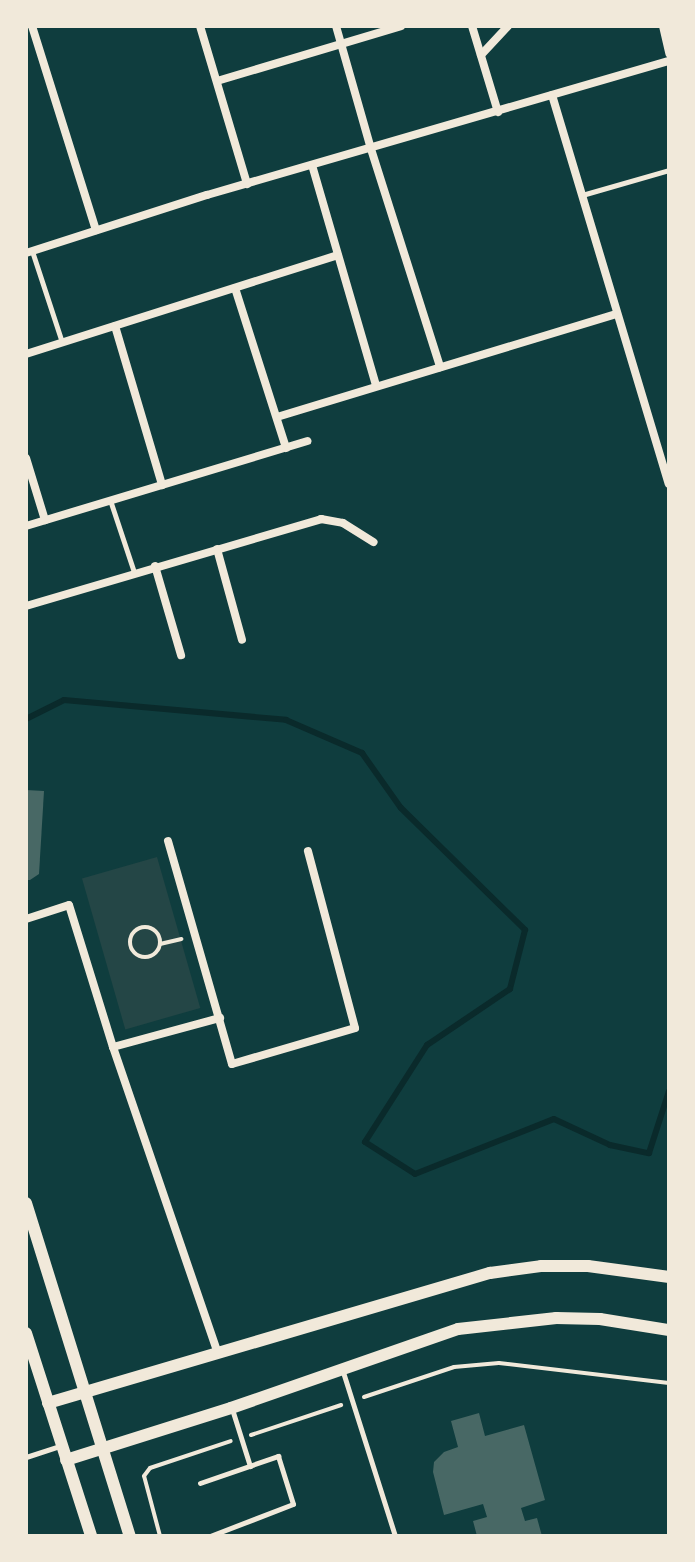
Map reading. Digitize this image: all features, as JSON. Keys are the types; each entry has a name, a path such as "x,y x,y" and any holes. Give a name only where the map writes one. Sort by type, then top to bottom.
{"street":[{"path":"32,26 96,230"},
{"path":"200,26 247,184"},
{"path":"336,26 371,149 440,367"},
{"path":"217,81 401,26"},
{"path":"472,26 498,112"},
{"path":"481,55 508,26"},
{"path":"663,26 669,53"},
{"path":"29,252 247,184 669,61"},
{"path":"552,95 669,484"},
{"path":"312,165 376,386"},
{"path":"26,354 338,255"},
{"path":"235,288 286,448"},
{"path":"277,417 617,314"},
{"path":"115,326 162,485"},
{"path":"26,526 111,503 307,441"},
{"path":"26,458 45,520"},
{"path":"26,606 321,519 343,523 374,542"},
{"path":"217,549 242,640"},
{"path":"155,566 181,655"},
{"path":"168,841 232,1064 355,1028 308,851"},
{"path":"26,919 69,905 113,1047 218,1354"},
{"path":"113,1047 220,1018"},
{"path":"26,1203 130,1536"},
{"path":"48,1403 490,1273 541,1266 588,1266 669,1277"},
{"path":"66,1460 231,1408 458,1329 556,1318 600,1319 669,1330"},
{"path":"26,1333 91,1536"}],"lane":[{"path":"582,195 669,170"},
{"path":"29,252 62,343"},
{"path":"111,503 134,572"},
{"path":"342,1367 395,1536"},
{"path":"231,1408 250,1466"},
{"path":"26,1457 62,1446"},
{"path":"200,1483 278,1456 293,1504 210,1536"}],"path":[{"path":"160,944 158,934 145,927 132,933 129,943 133,952 141,958 152,956 160,944 181,939"},
{"path":"160,1536 144,1476 150,1468 454,1367 499,1363 669,1383"}],"shaded area":[{"path":"157,857 200,1008 125,1029 82,878"}],"building":[{"path":"26,790 44,791 39,874 30,880 26,880"},
{"path":"479,1413 485,1436 524,1425 545,1500 521,1508 525,1521 537,1518 542,1536 477,1536 473,1521 487,1517 483,1504 444,1515 433,1472 434,1462 444,1452 458,1447 451,1421"}],"waterway":[{"path":"26,719 64,700 286,720 362,753 401,808 525,930 510,989 427,1045 365,1142 415,1174 554,1119 610,1145 649,1153 669,1091"}]}
